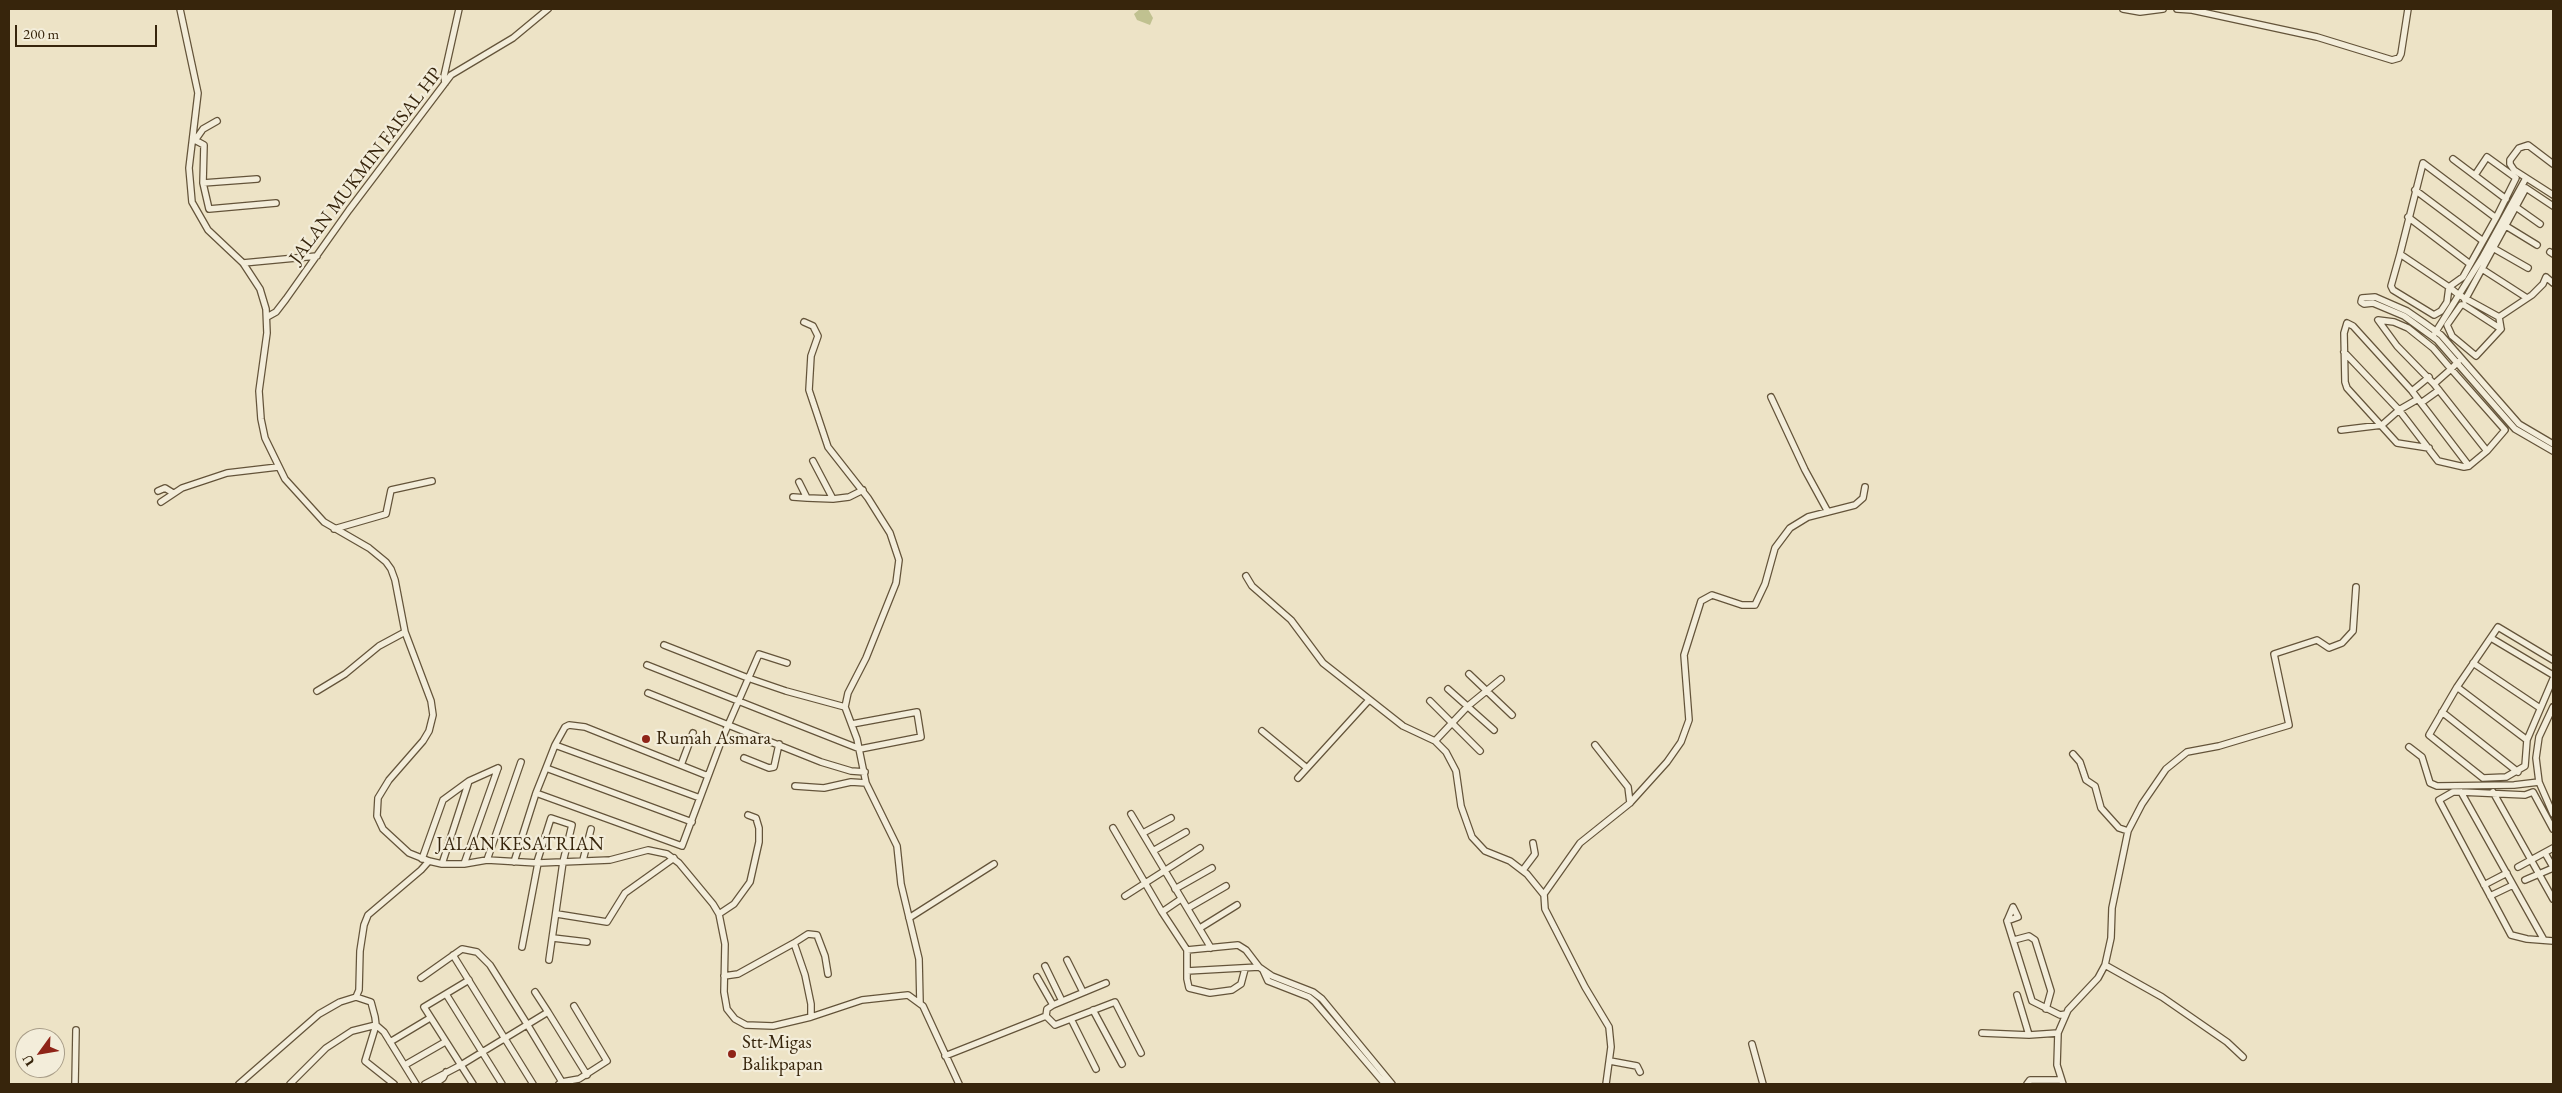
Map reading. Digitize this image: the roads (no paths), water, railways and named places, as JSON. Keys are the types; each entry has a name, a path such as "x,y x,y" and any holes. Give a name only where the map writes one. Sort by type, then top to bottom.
{"street":[{"name":"JALAN KESATRIAN","path":"180,9 198,93 195,139 189,168 192,202 208,230 243,263 260,289 267,317 260,391 260,408 265,438 278,467 297,493 324,522 369,548 386,562 395,580 405,632 431,701 432,722 423,741 401,764 382,791 376,810 379,823 388,836 409,852 422,859 442,864 464,864 487,860 563,862 616,859 648,850 674,858"},
{"path":"445,83 444,76 460,9"},
{"name":"JALAN MUKMIN FAISAL HP","path":"267,317 279,308 349,210 445,83 459,69 513,38 548,9"},
{"path":"2123,9 2140,12 2163,9"},
{"path":"2177,9 2192,10 2317,37 2392,60 2399,58 2401,54 2408,9"},
{"path":"217,121 203,129 195,139 204,145 204,183 209,209 276,203"},
{"path":"2553,164 2528,145 2523,145 2510,160 2510,164 2526,178 2553,195"},
{"path":"2475,175 2487,157 2516,178 2496,218 2463,277 2449,288 2447,302 2434,315 2393,290 2391,286 2423,163 2496,218"},
{"path":"2454,159 2506,199"},
{"path":"2434,334 2482,258 2526,178"},
{"path":"204,183 257,179"},
{"path":"2501,329 2476,356 2452,336 2447,324 2465,301 2526,188 2553,206"},
{"path":"2416,190 2483,241"},
{"path":"2516,207 2540,224"},
{"path":"2408,217 2470,264"},
{"path":"2506,226 2537,245"},
{"path":"2493,248 2528,268"},
{"path":"2400,254 2459,294 2465,301 2501,329"},
{"path":"243,263 317,256"},
{"path":"2482,269 2527,298"},
{"path":"2499,317 2527,298 2543,284 2546,277 2553,283"},
{"path":"2553,444 2519,424 2462,359 2434,334 2407,311 2375,297 2361,299 2364,304 2373,303 2404,316 2434,334 2457,364 2515,429 2553,451"},
{"path":"2465,301 2499,317"},
{"path":"2499,317 2501,329"},
{"path":"2344,352 2398,410 2442,463 2464,467 2469,466 2487,451 2505,430 2433,348 2408,328 2394,322 2378,320 2396,346 2429,377 2487,451"},
{"path":"804,322 814,326 818,336 811,356 810,390 824,439 832,454 863,490 890,533 899,566 887,604 866,658 848,693 845,706 860,749 866,783 895,840 901,884 919,959 920,1003 959,1084"},
{"path":"2429,448 2397,443 2353,394 2345,382 2344,325 2350,323 2412,391 2469,466"},
{"path":"2434,384 2462,359"},
{"path":"2412,391 2429,377"},
{"path":"2341,430 2382,425 2398,410 2420,401 2439,390"},
{"path":"1771,397 1828,512"},
{"path":"814,461 833,500"},
{"path":"161,502 182,488 232,472 278,467"},
{"path":"334,529 386,514 391,490 432,481"},
{"path":"799,482 808,498"},
{"path":"1606,1084 1612,1041 1609,1027 1549,917 1543,902 1544,895 1580,843 1630,803 1667,762 1686,732 1689,710 1685,687 1684,655 1700,601 1712,596 1742,605 1755,605 1765,584 1780,540 1797,521 1848,508 1861,502 1865,487"},
{"path":"158,491 165,488 173,493"},
{"path":"793,498 833,500 849,497 863,490"},
{"path":"1246,576 1252,586 1290,620 1323,663 1403,726 1435,741 1453,761 1461,806 1472,837 1485,851 1510,861 1523,870 1534,880 1544,895"},
{"path":"2027,1084 2030,1080 2062,1082 2056,1056 2058,1033 2066,1014 2098,978 2105,965 2111,938 2112,908 2128,831 2156,784 2166,769 2187,752 2219,746 2289,725 2274,654 2317,640 2330,648 2342,643 2353,631 2356,587"},
{"path":"2490,638 2553,677 2527,740 2524,766 2518,772 2506,777 2483,778 2429,734 2442,712 2457,687 2490,638 2498,627 2553,660"},
{"path":"317,691 355,666 379,646 405,632"},
{"path":"664,645 748,678 845,706"},
{"path":"536,793 682,846 728,724 759,654 788,664"},
{"path":"2473,663 2540,708"},
{"path":"647,665 860,749 921,737 917,712 852,724"},
{"path":"1468,674 1484,691 1512,715"},
{"path":"1435,741 1468,706 1501,678"},
{"path":"2457,687 2527,740"},
{"path":"1448,689 1494,730"},
{"path":"648,693 836,767 865,772"},
{"path":"1298,778 1369,700"},
{"path":"1430,701 1480,751"},
{"path":"2553,707 2539,737 2536,758 2539,782 2553,814"},
{"path":"2442,712 2518,772"},
{"path":"514,862 546,768 563,730 569,725 708,776"},
{"path":"1262,731 1307,768"},
{"path":"681,765 693,733"},
{"path":"744,758 769,768 774,767 779,744"},
{"path":"556,745 700,798"},
{"path":"1595,746 1628,787 1630,803"},
{"path":"2409,748 2422,757 2430,783 2438,786 2514,785 2539,782"},
{"path":"2073,754 2080,762 2086,780 2095,786 2101,808 2119,828 2128,831"},
{"path":"487,860 521,762"},
{"path":"422,859 443,800 468,781 498,768 464,864"},
{"path":"546,768 692,822"},
{"path":"442,864 468,781"},
{"path":"795,786 817,789 851,782 866,783"},
{"path":"2553,829 2533,792 2525,795 2493,792 2453,792 2439,800 2511,935 2527,940 2553,940"},
{"path":"2461,792 2544,940"},
{"path":"2493,792 2553,899"},
{"path":"1132,814 1211,948"},
{"path":"719,914 734,904 750,882 759,842 760,828 756,818 748,815"},
{"path":"522,947 538,862 552,818 572,825 563,862 557,914 548,960"},
{"path":"1143,833 1172,818"},
{"path":"1114,828 1162,912 1187,950 1189,988 1210,993 1237,987 1243,981 1245,969"},
{"path":"583,860 591,829"},
{"path":"1153,851 1186,832"},
{"path":"1523,870 1535,854 1533,843"},
{"path":"1125,896 1200,848"},
{"path":"2518,867 2553,848"},
{"path":"2525,880 2553,868 2552,860 2545,853"},
{"path":"557,914 607,922 625,893 674,858 713,904 719,914 725,944 724,992 728,1009 741,1024 766,1027 811,1017 850,1003 881,996 903,994 912,997 920,1003"},
{"path":"239,1084 319,1014 340,1002 356,996 359,990 361,942 368,915 429,861"},
{"path":"910,918 994,864"},
{"path":"1175,889 1212,868"},
{"path":"2484,885 2506,873"},
{"path":"2490,896 2513,885"},
{"path":"1188,908 1226,886"},
{"path":"1162,912 1182,899"},
{"path":"1200,928 1237,905"},
{"path":"2007,921 2032,1001 2060,1015 2066,1014"},
{"path":"724,976 738,974 808,934 816,935 825,956 828,974"},
{"path":"2014,940 2029,936 2035,940 2051,991 2046,1009"},
{"path":"553,938 587,942"},
{"path":"794,943 812,1004 811,1017"},
{"path":"1187,950 1238,945 1246,950 1261,968 1268,981 1309,997 1315,1002 1385,1084"},
{"path":"421,978 462,949 477,952 490,965 561,1083 576,1081 604,1065 607,1060 574,1006"},
{"path":"453,955 533,1084"},
{"path":"1067,960 1084,992"},
{"path":"2105,965 2162,997 2227,1042 2244,1057"},
{"path":"1045,966 1062,1001"},
{"path":"1187,971 1261,968 1319,997 1392,1084"},
{"path":"1037,977 1053,1005"},
{"path":"468,980 424,1007 473,1084"},
{"path":"1046,1016 1047,1009 1053,1005 1106,983"},
{"path":"535,992 587,1075"},
{"path":"446,994 502,1084"},
{"path":"2017,995 2029,1035"},
{"path":"356,996 373,1005 376,1025 365,1061 394,1084"},
{"path":"1046,1016 1055,1025 1115,1002 1141,1054"},
{"path":"1093,1010 1122,1064"},
{"path":"424,1084 461,1065 548,1012"},
{"path":"945,1056 1046,1016"},
{"path":"390,1042 430,1018"},
{"path":"1071,1019 1096,1069"},
{"path":"376,1025 384,1032 416,1084"},
{"path":"290,1084 326,1048 352,1032 376,1025"},
{"path":"75,1084 76,1030"},
{"path":"1982,1033 2029,1035 2058,1033"},
{"path":"405,1065 445,1042"},
{"path":"1752,1044 1763,1084"},
{"path":"1610,1061 1637,1066 1640,1072"},
{"path":"435,1084 443,1078 446,1072"}],"place":[{"name":"Rumah Asmara","path":"646,739"},
{"name":"Stt-Migas Balikpapan","path":"732,1054"}]}
